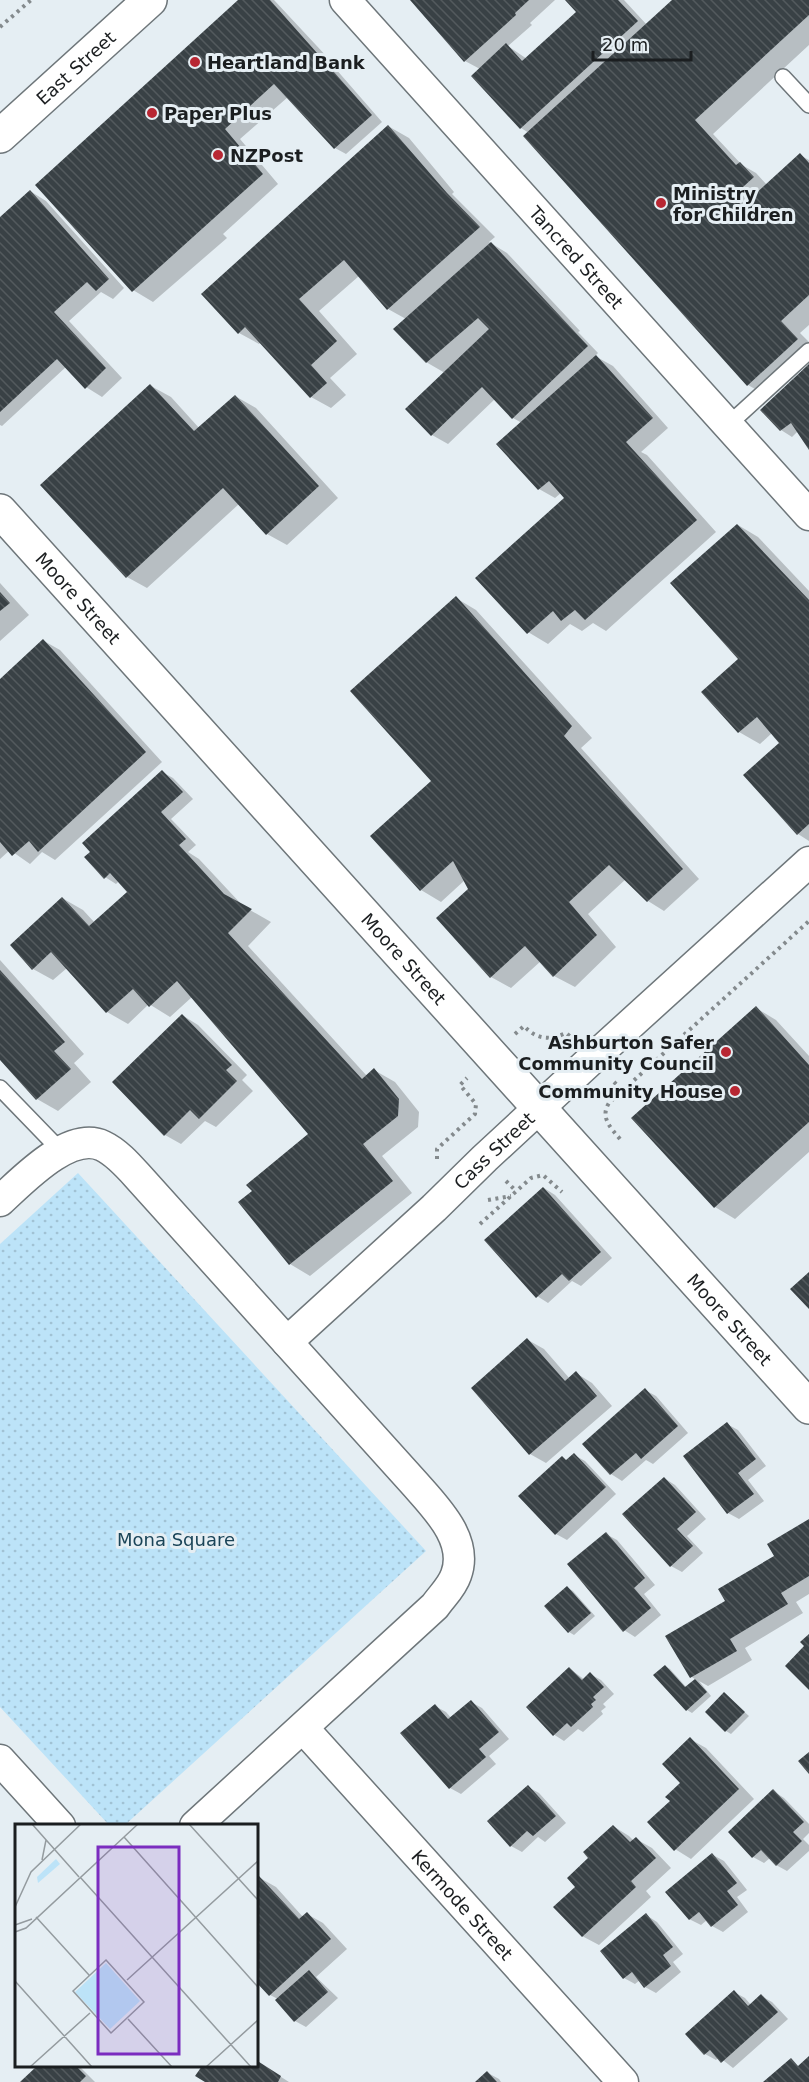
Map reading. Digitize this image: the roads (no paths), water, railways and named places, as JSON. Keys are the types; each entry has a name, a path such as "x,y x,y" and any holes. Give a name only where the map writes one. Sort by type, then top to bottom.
{"street":[{"name":"East Street","path":"0,136 150,0"},
{"name":"Tancred Street","path":"345,0 809,515"},
{"name":"Moore Street","path":"0,511 809,1407"},
{"name":"Cass Street","path":"287,1342 809,862"},
{"path":"0,1201 61,1151 83,1143 93,1143 112,1152 142,1181 429,1501 451,1529 458,1545 459,1561 456,1574 451,1586 435,1606 197,1824"},
{"name":"Kermode Street","path":"303,1728 623,2082"},
{"path":"0,1760 58,1824"}],"lane":[{"path":"783,77 809,105"},
{"path":"728,425 809,351"},
{"path":"0,1088 61,1151"}],"place":[{"name":"Heartland Bank","path":"195,62"},
{"name":"Paper Plus","path":"152,113"},
{"name":"NZPost","path":"218,155"},
{"name":"Ministry for Children","path":"661,203"},
{"name":"Ashburton Safer Community Council","path":"726,1052"},
{"name":"Community House","path":"735,1091"}],"park label":[{"name":"Mona Square","path":"176,1539"}]}
